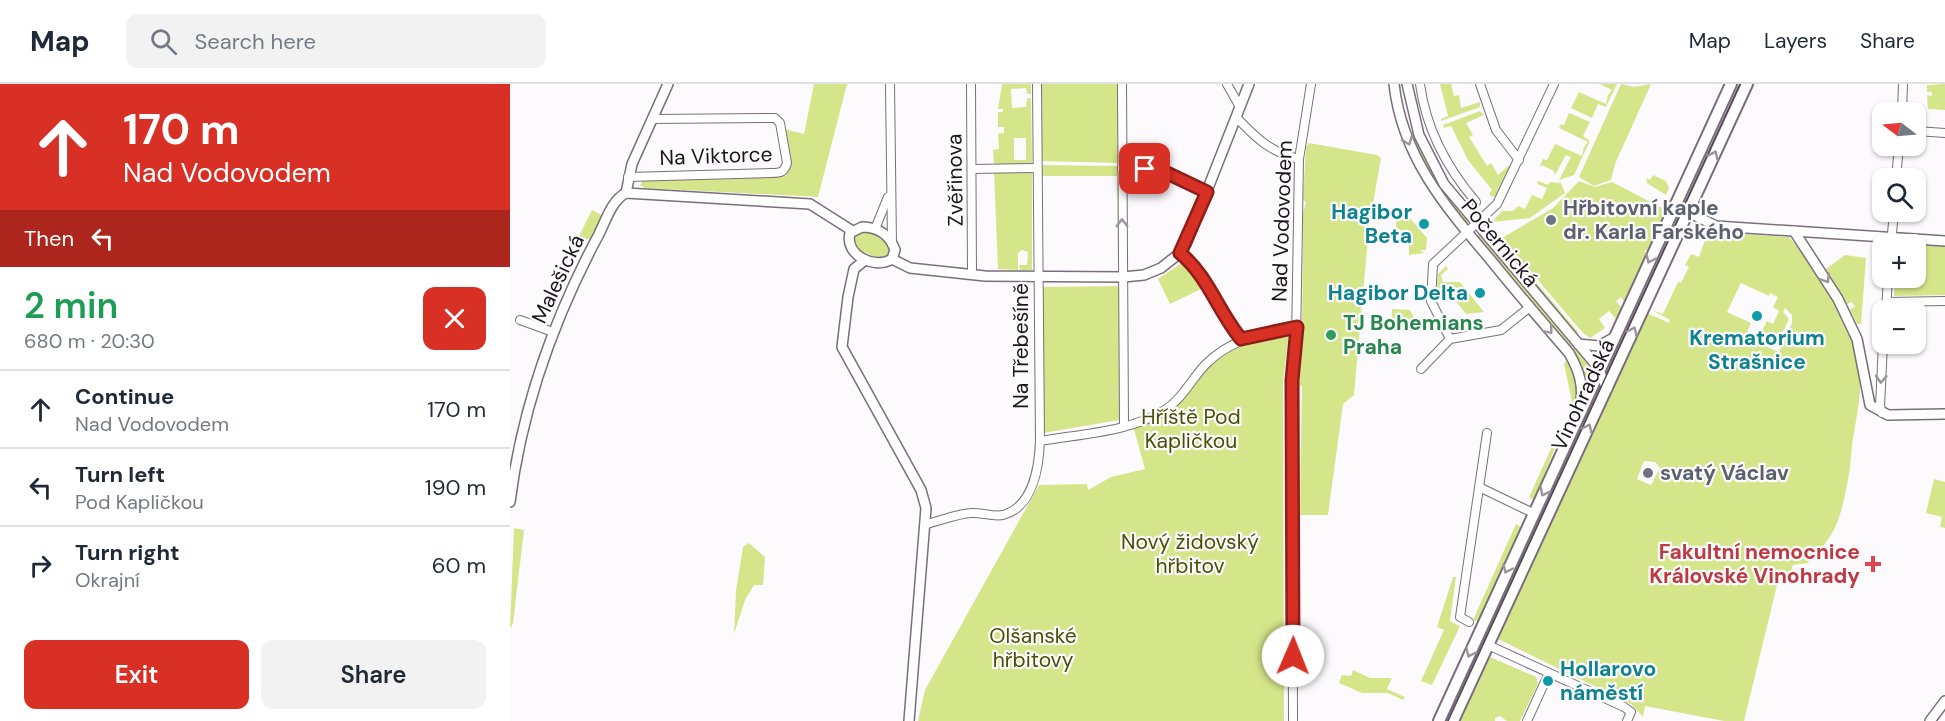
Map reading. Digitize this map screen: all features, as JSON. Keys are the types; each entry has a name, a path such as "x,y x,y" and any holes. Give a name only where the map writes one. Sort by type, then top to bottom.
{"main road":[{"name":"Vinohradská","path":"1439,721 1731,84"},
{"name":"Vinohradská","path":"1453,721 1747,84"}],"street":[{"path":"668,84 628,177 626,193 810,204 851,230"},
{"path":"852,250 865,260 882,263 892,259 895,253 892,243 890,193 890,84"},
{"name":"Zvěřinova","path":"971,84 972,275"},
{"name":"Na Třebešíně","path":"926,524 971,513 1003,515 1017,508 1029,492 1037,473 1040,441 1036,84"},
{"path":"1122,84 1125,425"},
{"path":"1227,84 1240,106"},
{"path":"892,259 904,267 972,275 1038,278 1123,277 1153,272 1180,253 1207,192 1249,84"},
{"name":"Nad Vodovodem","path":"1293,721 1292,380 1297,327 1299,159 1311,84"},
{"name":"Počernická","path":"1394,84 1402,126 1414,157 1433,189 1577,366 1582,394 1578,420"},
{"name":"Počernická","path":"1407,84 1414,121 1429,158 1444,184 1600,371 1607,389"},
{"path":"1420,84 1427,115 1441,151 1476,202"},
{"path":"1480,84 1496,130 1519,160"},
{"path":"1450,339 1431,301 1433,264 1497,204 1554,84"},
{"path":"1902,102 1903,84"},
{"path":"1236,117 1264,146 1278,154 1299,159"},
{"name":"Na Viktorce","path":"628,177 781,173 787,163 780,123 775,118 652,119"},
{"path":"1926,132 1945,133"},
{"path":"972,169 1036,168"},
{"path":"1122,168 1167,173 1207,192"},
{"name":"Malešická","path":"510,502 519,443 553,332 580,270 616,201 626,193"},
{"path":"875,229 890,193"},
{"path":"1674,205 1716,226 1872,239"},
{"path":"851,230 860,227 875,229 892,243"},
{"path":"851,230 848,239 852,250 842,341 843,350 921,490 926,508 909,721"},
{"path":"1794,231 1849,321 1864,366 1868,401 1883,414 1945,414"},
{"path":"1926,241 1945,241"},
{"path":"1180,253 1193,263 1208,284 1227,321 1241,339"},
{"path":"848,297 854,269 865,260"},
{"path":"1926,303 1945,301"},
{"path":"1421,369 1450,339 1501,330 1530,307"},
{"path":"520,320 553,332"},
{"path":"1040,441 1125,425 1167,408 1204,366 1241,339 1297,327"},
{"path":"1578,344 1599,346 1617,335"},
{"path":"1883,354 1880,406 1883,414"},
{"path":"1469,622 1460,617 1487,433"},
{"path":"1479,487 1533,513"},
{"path":"1488,645 1631,712 1627,721"},
{"path":"1527,721 1549,673"},
{"path":"1930,721 1945,701"}],"green space":[{"path":"814,84 847,84 818,197 645,188 640,185 643,181 784,176 789,168 785,129 804,134"},
{"path":"1002,84 1031,84 1031,94 1027,94 1026,88 1011,89 1012,108 1026,107 1027,98 1031,98 1032,165 994,165 993,150 999,149 998,134 1004,133 1004,127 998,127 998,112 1003,112 1003,109 998,109","holes":["1014,138 1026,138 1026,160 1014,160"]},
{"path":"1041,84 1118,84 1118,163 1041,161"},
{"path":"1440,84 1451,84 1454,96 1459,95 1461,108 1480,102 1480,107 1441,121 1448,116"},
{"path":"1600,84 1617,84 1606,107 1598,104 1592,118 1571,108 1579,92 1606,104 1612,90"},
{"path":"1621,84 1634,87 1651,84 1615,164 1611,180 1594,186 1579,177"},
{"path":"1945,84 1945,110 1928,109 1927,95 1932,96 1932,92 1927,92 1927,85"},
{"path":"1480,111 1484,115 1466,123 1473,135 1469,137 1487,166 1491,163 1498,175 1512,163 1498,193 1493,197 1489,194 1492,190 1468,160 1451,126 1444,128 1443,125"},
{"path":"1569,113 1590,122 1583,136 1590,141 1574,175 1559,180 1571,157 1566,155 1555,175 1554,171 1542,165 1539,168 1543,159 1547,160 1555,144 1582,156 1588,142 1559,128 1561,124 1564,125"},
{"path":"1417,135 1469,220 1467,223 1444,202 1409,138"},
{"name":"TJ Bohemians Praha","path":"1309,143 1377,155 1381,158 1369,227 1354,395 1343,404 1328,515 1300,515 1302,387 1295,381 1299,348 1302,343 1303,212 1306,203 1303,199 1306,147"},
{"path":"1041,165 1118,166 1118,269 1117,176 1043,176"},
{"path":"994,172 1032,172 1032,270 1020,270 1019,265 1027,265 1028,252 1022,250 1018,253 1018,270 998,269"},
{"path":"1653,175 1666,181 1669,188 1666,195 1647,183 1646,178 1650,180"},
{"path":"1538,181 1548,185 1550,182 1561,183 1565,193 1530,218 1492,222 1502,211 1513,211 1518,206 1525,209 1532,195 1542,199 1547,188 1537,184"},
{"path":"1579,181 1595,187 1612,182 1664,209 1666,213 1649,249 1645,251 1646,255 1625,303 1621,297 1616,301 1622,308 1616,319 1609,311 1599,319 1605,328 1590,338 1583,333 1502,238 1553,208"},
{"path":"592,210 603,216 593,237 583,241 577,240"},
{"path":"1396,210 1403,210 1427,238 1426,250 1420,250 1424,253 1409,255 1409,238 1399,229 1396,230"},
{"path":"860,231 881,237 887,244 889,254 878,258 861,251 853,242 854,234"},
{"path":"1708,232 1789,237 1825,283 1845,318 1857,355 1860,374 1860,395 1849,474 1839,519 1829,539 1808,563 1793,565 1790,574 1780,573 1744,721 1724,721 1645,706 1643,717 1631,704 1498,639 1649,311 1649,314 1669,323 1670,320 1652,310 1663,314 1678,282 1681,283 1689,267 1685,265 1691,254 1699,257","holes":["1741,283 1769,296 1770,293 1778,297 1773,307 1779,311 1773,324 1767,321 1762,331 1779,340 1789,319 1783,312 1785,308 1792,315 1792,323 1779,352 1745,337 1751,323 1727,312","1644,461 1655,462 1660,468 1651,485 1637,479"]},
{"path":"1479,234 1574,342 1569,350 1476,237"},
{"path":"1926,245 1945,246 1945,295 1894,296 1894,288 1926,288"},
{"path":"1507,252 1512,254 1578,332 1577,336"},
{"path":"1845,255 1866,258 1861,324 1857,324 1850,309 1855,307 1852,302 1847,304 1826,269"},
{"path":"1183,262 1203,288 1170,304 1158,279"},
{"path":"1446,266 1448,269 1441,275 1443,282 1460,282 1484,312 1466,314 1454,299 1443,302 1437,288 1438,274"},
{"path":"1119,286 1119,420 1044,433 1042,287"},
{"path":"1392,309 1410,310 1419,327 1411,331 1391,331"},
{"path":"1289,333 1283,382 1284,721 918,721 925,690 1039,485 1087,484 1088,490 1111,477 1145,469 1133,426 1167,412 1208,365 1238,343"},
{"path":"1576,345 1596,369 1585,389 1571,353"},
{"path":"1567,359 1578,388 1574,411 1564,364"},
{"path":"1554,442 1557,443 1534,500 1529,497"},
{"path":"1934,479 1945,482 1945,528 1940,527 1942,517 1926,513"},
{"path":"1516,524 1521,527 1478,622 1473,620"},
{"path":"514,528 524,530 513,623 510,629"},
{"path":"749,543 765,557 763,585 754,585 745,600 734,634 736,591 743,547"},
{"path":"1453,577 1456,577 1450,621 1460,626 1432,685 1421,681 1444,630 1437,627"},
{"path":"1490,657 1536,677 1538,684 1520,721 1507,721 1500,716 1495,718 1495,721 1460,721"},
{"path":"1353,670 1370,678 1392,678 1387,689 1405,697 1403,700 1388,693 1362,693 1339,683 1342,675 1351,676"}],"tram line":[{"path":"1448,721 1740,84"}],"place":[{"name":"Hřbitovní kaple dr. Karla Farského","path":"1551,220"},
{"name":"Hagibor Beta","path":"1424,224"},
{"name":"Hagibor Delta","path":"1480,293"},
{"name":"Krematorium Strašnice","path":"1757,316"},
{"name":"TJ Bohemians Praha","path":"1331,335"},
{"name":"svatý Václav","path":"1648,473"},
{"name":"Fakultní nemocnice Královské Vinohrady","path":"1873,564"},
{"name":"Hollarovo náměstí","path":"1548,681"}],"route":[{"path":"1145,169 1167,173 1207,192 1191,233 1180,253 1193,263 1208,284 1227,321 1241,339 1297,327 1292,380 1293,656"}],"park label":[{"name":"Hříště Pod Kapličkou","path":"1191,429"},
{"name":"Nový židovský hřbitov","path":"1190,554"},
{"name":"Olšanské hřbitovy","path":"1033,648"}]}
